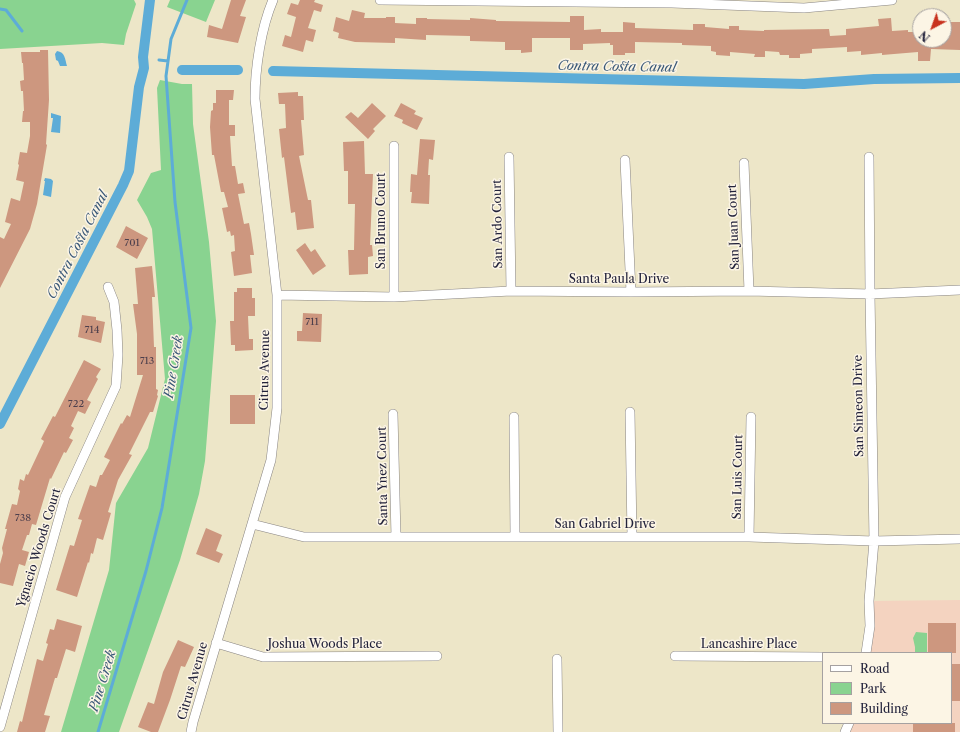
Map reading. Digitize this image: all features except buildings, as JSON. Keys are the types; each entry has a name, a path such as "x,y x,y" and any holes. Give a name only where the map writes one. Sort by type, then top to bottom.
{"street":[{"name":"Citrus Avenue","path":"191,732 271,460 276,416 277,295 255,99 255,81 259,54 263,32 272,0"},
{"path":"380,0 804,4 892,0"},
{"name":"San Bruno Court","path":"394,146 394,297"},
{"name":"San Ardo Court","path":"509,157 511,291"},
{"name":"San Simeon Drive","path":"866,652 870,626 869,601 874,541 869,158"},
{"path":"625,160 631,292"},
{"name":"San Juan Court","path":"744,163 748,291"},
{"name":"Ygnacio Woods Court","path":"0,727 65,497 116,386 118,355 117,330 114,302 108,287"},
{"name":"Santa Paula Drive","path":"277,295 394,297 511,291 748,291 870,294 960,290"},
{"path":"630,412 632,537"},
{"name":"Santa Ynez Court","path":"393,414 396,537"},
{"path":"514,417 515,537"},
{"name":"San Luis Court","path":"750,537 752,417"},
{"name":"San Gabriel Drive","path":"252,524 304,537 750,537 874,541 960,539"},
{"name":"Joshua Woods Place","path":"216,643 263,658 437,656"},
{"name":"Lancashire Place","path":"676,656 822,657"},
{"path":"557,659 558,732"}],"shaded area":[{"path":"960,600 960,732 845,732 849,724 952,724 952,652 866,652 869,601"}],"green space":[{"path":"0,0 134,0 136,4 124,45 102,43 0,49"},
{"path":"170,0 215,0 206,22 167,7"},
{"path":"160,80 182,84 192,84 193,124 209,242 216,321 205,461 199,494 180,560 119,732 61,732 109,570 116,503 148,448 165,379 152,229 137,200 151,173 161,170 157,88"},
{"path":"916,632 927,633 927,652 915,652 913,638"}],"water":[{"path":"57,51 63,54 67,66 60,66 56,60 55,54"},
{"path":"51,113 61,116 60,133 51,132 53,118 51,118"},
{"path":"45,178 53,181 51,197 43,195"}],"waterway":[{"name":"Contra Costa Canal","path":"0,424 129,171 139,87 144,68 143,57 150,0"},
{"name":"Pine Creek","path":"98,732 146,571 162,508 191,328 175,202 166,76 171,39 187,0"},
{"path":"0,9 6,10 22,31"},
{"path":"159,60 168,61"},
{"name":"Contra Costa Canal","path":"182,70 238,70"},
{"name":"Contra Costa Canal","path":"273,71 804,84 874,79 960,78"}]}
